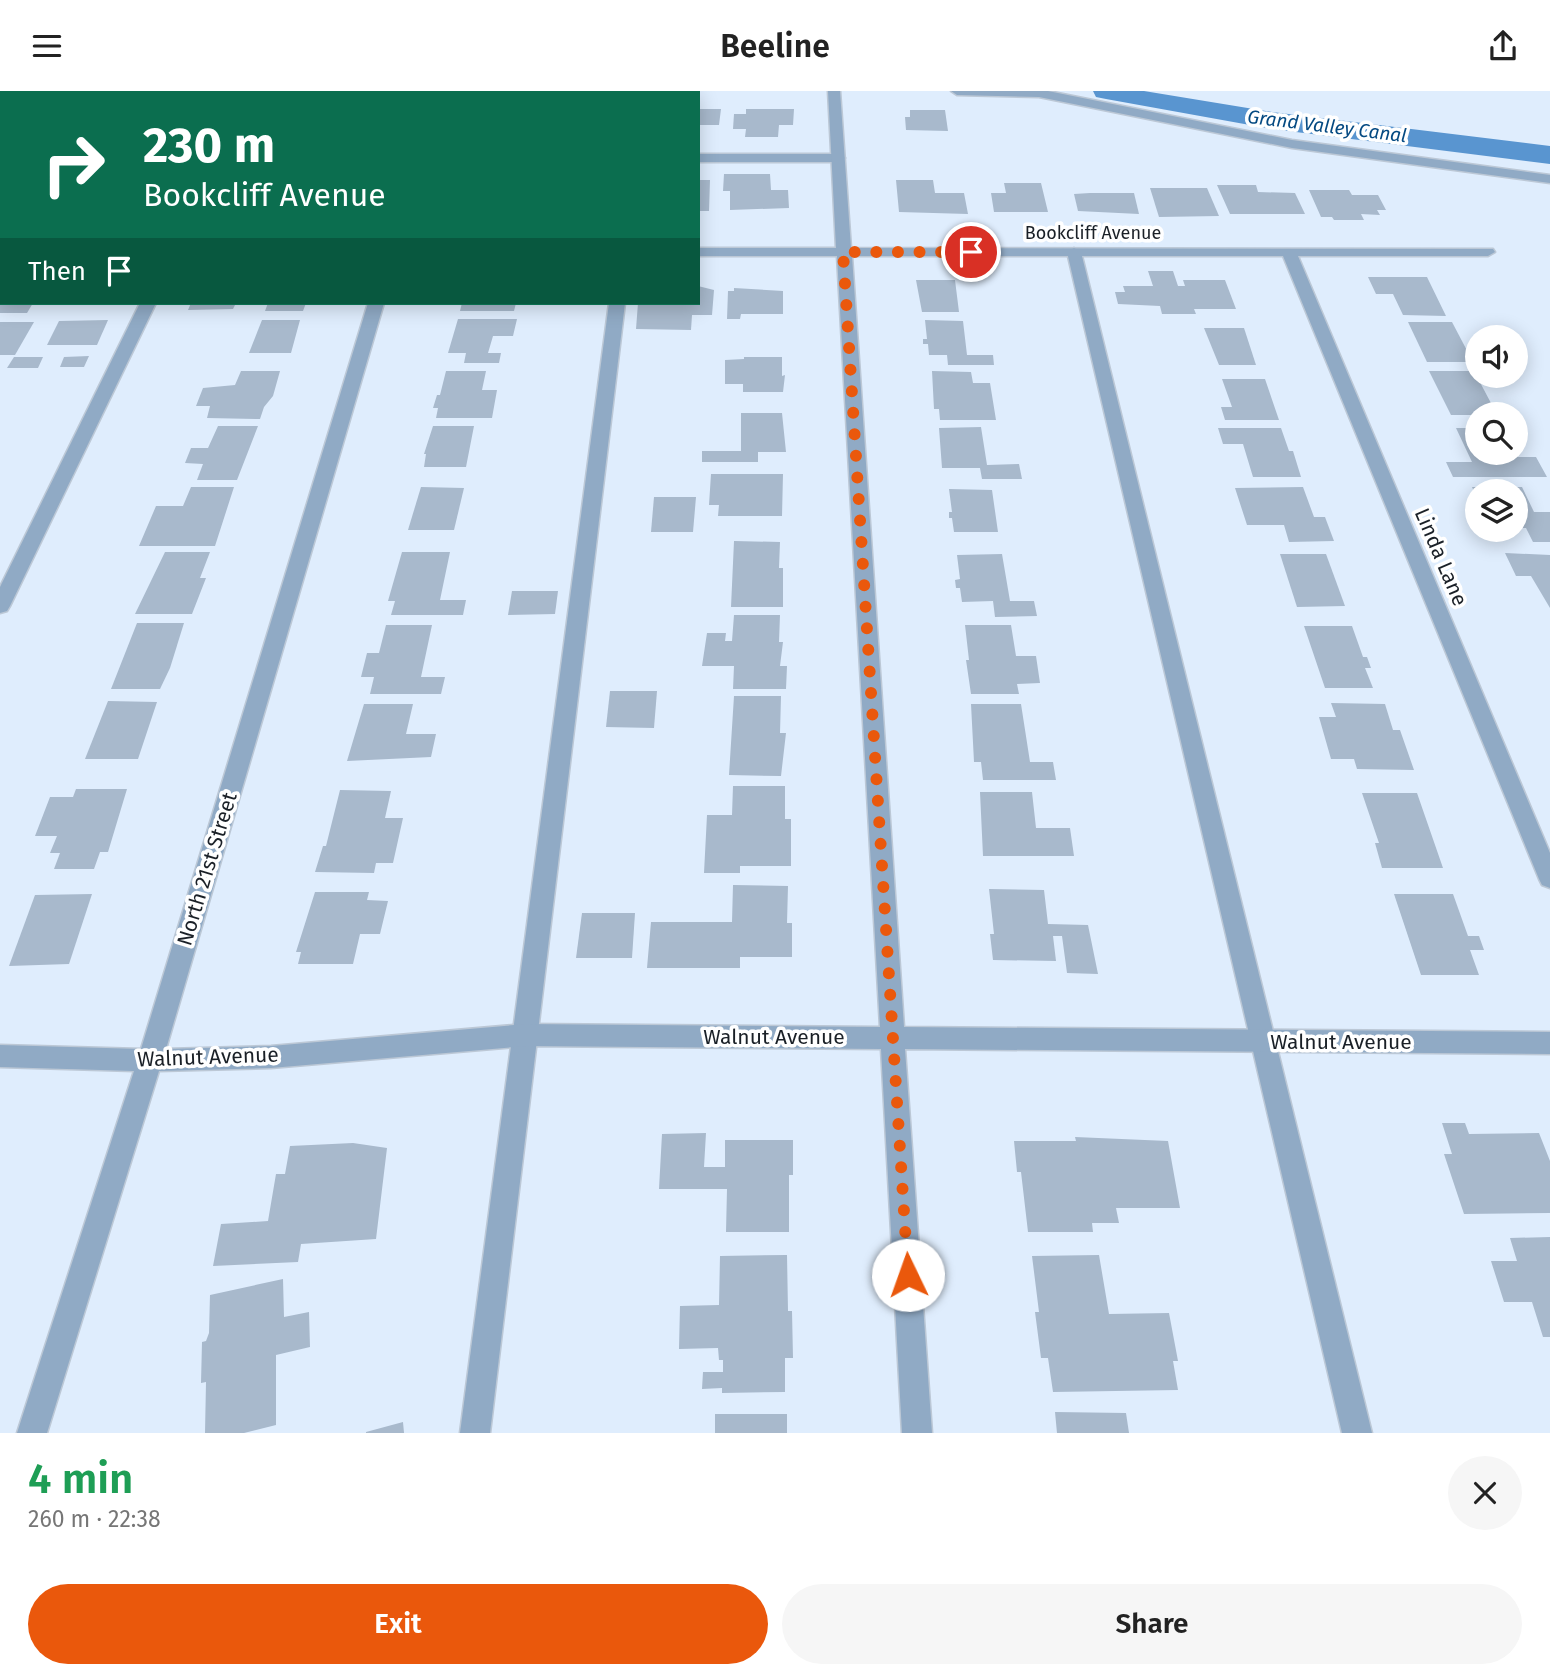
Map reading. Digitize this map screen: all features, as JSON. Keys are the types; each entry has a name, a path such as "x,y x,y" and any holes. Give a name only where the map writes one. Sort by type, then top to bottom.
{"street":[{"path":"834,91 895,1038 917,1433"},
{"path":"957,91 1034,92 1292,144 1550,179"},
{"path":"700,158 838,158"},
{"name":"Bookcliff Avenue","path":"700,252 1488,252"},
{"path":"1074,253 1357,1433"},
{"name":"Linda Lane","path":"1289,253 1550,879"},
{"path":"0,606 147,305"},
{"name":"North 21st Street","path":"32,1433 150,1060 375,305"},
{"path":"475,1433 617,305"},
{"name":"Walnut Avenue","path":"0,1056 236,1059 467,1037 526,1035 1550,1043"}],"building":[{"path":"700,109 721,109 719,125 700,125"},
{"path":"746,109 794,109 793,125 779,125 778,137 745,137 746,129 733,129 734,114 746,114"},
{"path":"910,110 945,110 948,131 906,130 905,117 910,117"},
{"path":"724,174 770,174 771,190 788,190 789,208 730,210 730,191 723,191"},
{"path":"700,180 710,180 709,211 700,211"},
{"path":"896,180 933,180 935,193 964,193 968,214 899,212"},
{"path":"1004,183 1041,183 1048,212 994,212 991,193 1006,193"},
{"path":"1217,185 1256,185 1258,192 1295,193 1305,214 1230,214"},
{"path":"1150,188 1207,188 1219,216 1159,217"},
{"path":"1309,190 1349,190 1352,195 1378,195 1386,210 1377,210 1380,215 1361,214 1364,220 1321,217"},
{"path":"1134,193 1139,214 1078,211 1074,194"},
{"path":"1148,271 1173,271 1178,286 1185,286 1183,280 1225,280 1236,309 1194,309 1196,314 1162,314 1160,306 1118,304 1115,292 1125,292 1123,286 1153,286"},
{"path":"1368,277 1427,277 1446,316 1403,315 1393,294 1376,294"},
{"path":"916,280 955,280 959,312 922,312"},
{"path":"700,286 714,290 712,315 692,315 691,330 636,329 638,305 700,305"},
{"path":"734,288 783,291 783,314 741,314 740,319 727,319 728,291 734,291"},
{"path":"0,305 32,305 27,313 0,313"},
{"path":"190,305 235,305 233,309 188,310"},
{"path":"267,305 305,305 303,311 265,311"},
{"path":"462,305 516,305 514,311 460,311"},
{"path":"458,319 517,319 513,336 493,336 488,353 501,353 499,363 464,363 466,353 448,353"},
{"path":"108,320 97,345 47,345 59,321"},
{"path":"262,320 300,320 291,353 249,353"},
{"path":"925,320 963,321 967,355 993,355 994,365 948,365 947,355 929,355 928,344 923,344 923,339 927,339"},
{"path":"0,322 34,322 15,355 0,355"},
{"path":"1408,322 1452,322 1465,347 1465,362 1427,362"},
{"path":"1204,328 1244,328 1256,365 1219,365"},
{"path":"89,356 84,367 60,367 64,357"},
{"path":"14,357 43,357 38,368 7,368"},
{"path":"782,357 782,376 785,375 783,392 743,392 743,384 725,384 725,360"},
{"path":"241,371 280,371 273,396 264,407 260,419 207,418 210,406 196,406 203,388 235,385"},
{"path":"446,371 486,371 482,390 497,390 492,418 436,418 438,408 433,408 437,395 440,395"},
{"path":"932,371 971,372 973,383 990,383 996,420 940,420 939,409 934,409"},
{"path":"1429,371 1465,371 1465,388 1483,388 1490,402 1465,402 1465,415 1451,415"},
{"path":"1222,379 1265,379 1279,420 1225,420 1221,407 1232,407"},
{"path":"741,413 782,413 786,452 758,452 758,462 702,462 702,451 741,451"},
{"path":"218,426 258,426 237,480 197,480 203,464 185,463 191,448 208,448"},
{"path":"433,426 474,426 466,467 424,467 424,454"},
{"path":"981,427 987,465 1019,464 1022,479 982,479 980,468 942,468 939,428"},
{"path":"1218,428 1281,428 1289,451 1293,451 1301,477 1253,477 1243,444 1223,444"},
{"path":"1456,428 1465,428 1465,447"},
{"path":"1528,457 1536,457 1547,477 1453,477 1446,462 1465,462 1465,465 1528,465"},
{"path":"711,474 783,474 782,516 718,516 719,505 709,505"},
{"path":"191,487 234,487 215,546 139,546 156,506 183,506"},
{"path":"421,487 464,488 454,530 408,530"},
{"path":"1303,487 1314,517 1325,517 1334,541 1289,542 1284,525 1247,525 1235,488"},
{"path":"949,489 992,490 998,532 954,532 952,518 949,518 949,512 952,512"},
{"path":"654,497 696,497 693,532 651,532"},
{"path":"1528,500 1534,512 1550,512 1550,542 1533,542 1528,532"},
{"path":"734,541 780,542 779,568 783,568 783,607 731,607"},
{"path":"165,552 210,552 200,578 206,578 192,614 135,614"},
{"path":"402,552 450,552 440,600 466,600 463,615 391,615 395,601 388,601"},
{"path":"1505,553 1550,555 1550,608 1531,576 1516,576"},
{"path":"1002,554 1010,601 1034,601 1037,616 995,617 993,601 962,602 960,588 956,588 955,580 960,579 957,555"},
{"path":"1280,554 1326,554 1345,606 1297,607"},
{"path":"512,591 558,591 555,614 508,615"},
{"path":"734,615 780,615 779,642 783,642 780,666 787,666 786,689 733,689 734,666 702,666 707,633 726,633 725,641 732,641"},
{"path":"137,623 184,623 170,668 160,689 111,689"},
{"path":"386,625 432,625 421,677 445,677 441,694 370,694 374,677 361,677 367,653 379,653"},
{"path":"965,625 1011,625 1016,656 1036,656 1040,683 1017,684 1019,694 971,694"},
{"path":"1304,626 1352,626 1363,657 1367,657 1371,668 1365,668 1373,688 1325,688"},
{"path":"610,691 657,691 654,728 606,727"},
{"path":"734,696 781,696 780,733 786,733 781,776 729,775"},
{"path":"108,701 157,702 138,759 85,759"},
{"path":"1331,703 1385,704 1393,730 1400,730 1414,770 1357,769 1354,759 1331,759 1319,717 1336,717"},
{"path":"364,704 413,704 406,734 436,734 431,757 347,761"},
{"path":"971,704 1021,704 1030,762 1053,762 1056,780 983,780 981,762 974,762"},
{"path":"733,786 785,786 785,819 791,819 791,866 740,866 740,873 704,873 707,815 732,815"},
{"path":"76,789 127,789 108,852 100,852 94,869 54,869 60,853 50,853 57,836 35,836 50,797 73,797"},
{"path":"340,790 391,791 385,818 403,818 393,863 376,863 374,873 315,872 323,846 326,846"},
{"path":"980,792 1032,792 1036,828 1070,828 1074,856 983,856"},
{"path":"1362,793 1417,793 1443,868 1382,868 1375,843 1379,843"},
{"path":"733,885 788,886 787,923 792,923 792,957 740,957 740,968 647,968 651,922 732,922"},
{"path":"989,889 1044,890 1048,924 1088,925 1098,974 1067,973 1062,936 1053,936 1056,961 993,960 990,934 994,934"},
{"path":"315,892 369,892 367,900 388,901 380,934 360,934 353,964 298,964 301,952 296,952"},
{"path":"92,894 69,964 9,966 35,895"},
{"path":"1394,894 1453,894 1468,936 1479,936 1484,950 1470,950 1479,975 1421,975"},
{"path":"582,913 635,913 632,958 576,958"},
{"path":"1442,1123 1465,1123 1469,1134 1539,1133 1550,1161 1550,1213 1464,1214 1444,1154 1452,1154"},
{"path":"706,1133 704,1167 725,1167 725,1140 793,1140 793,1175 789,1175 789,1232 726,1232 727,1189 659,1189 662,1134"},
{"path":"1075,1137 1168,1141 1180,1208 1116,1208 1119,1223 1092,1223 1093,1232 1028,1232 1021,1172 1017,1172 1014,1141 1076,1141"},
{"path":"353,1143 387,1148 376,1239 301,1244 298,1262 213,1266 221,1224 268,1221 276,1174 285,1174 290,1146"},
{"path":"1550,1237 1550,1337 1543,1337 1532,1302 1504,1302 1491,1261 1517,1261 1510,1238"},
{"path":"787,1255 788,1311 792,1311 793,1358 785,1358 785,1392 722,1393 722,1388 702,1389 703,1372 723,1372 723,1360 719,1360 718,1348 679,1349 680,1306 719,1305 720,1256"},
{"path":"1099,1255 1109,1314 1169,1313 1178,1361 1173,1361 1178,1390 1053,1392 1048,1358 1041,1358 1032,1256"},
{"path":"283,1279 284,1317 309,1312 310,1347 276,1355 276,1425 244,1433 205,1433 206,1382 201,1383 202,1342 206,1341 209,1333 210,1295"},
{"path":"1055,1412 1126,1413 1129,1433 1057,1433"},
{"path":"715,1414 787,1414 787,1433 715,1433"},
{"path":"403,1422 404,1433 366,1433 366,1432"}],"waterway":[{"name":"Grand Valley Canal","path":"1106,91 1216,113 1550,155"}],"route":[{"path":"908,1275 843,252 971,252"}]}
